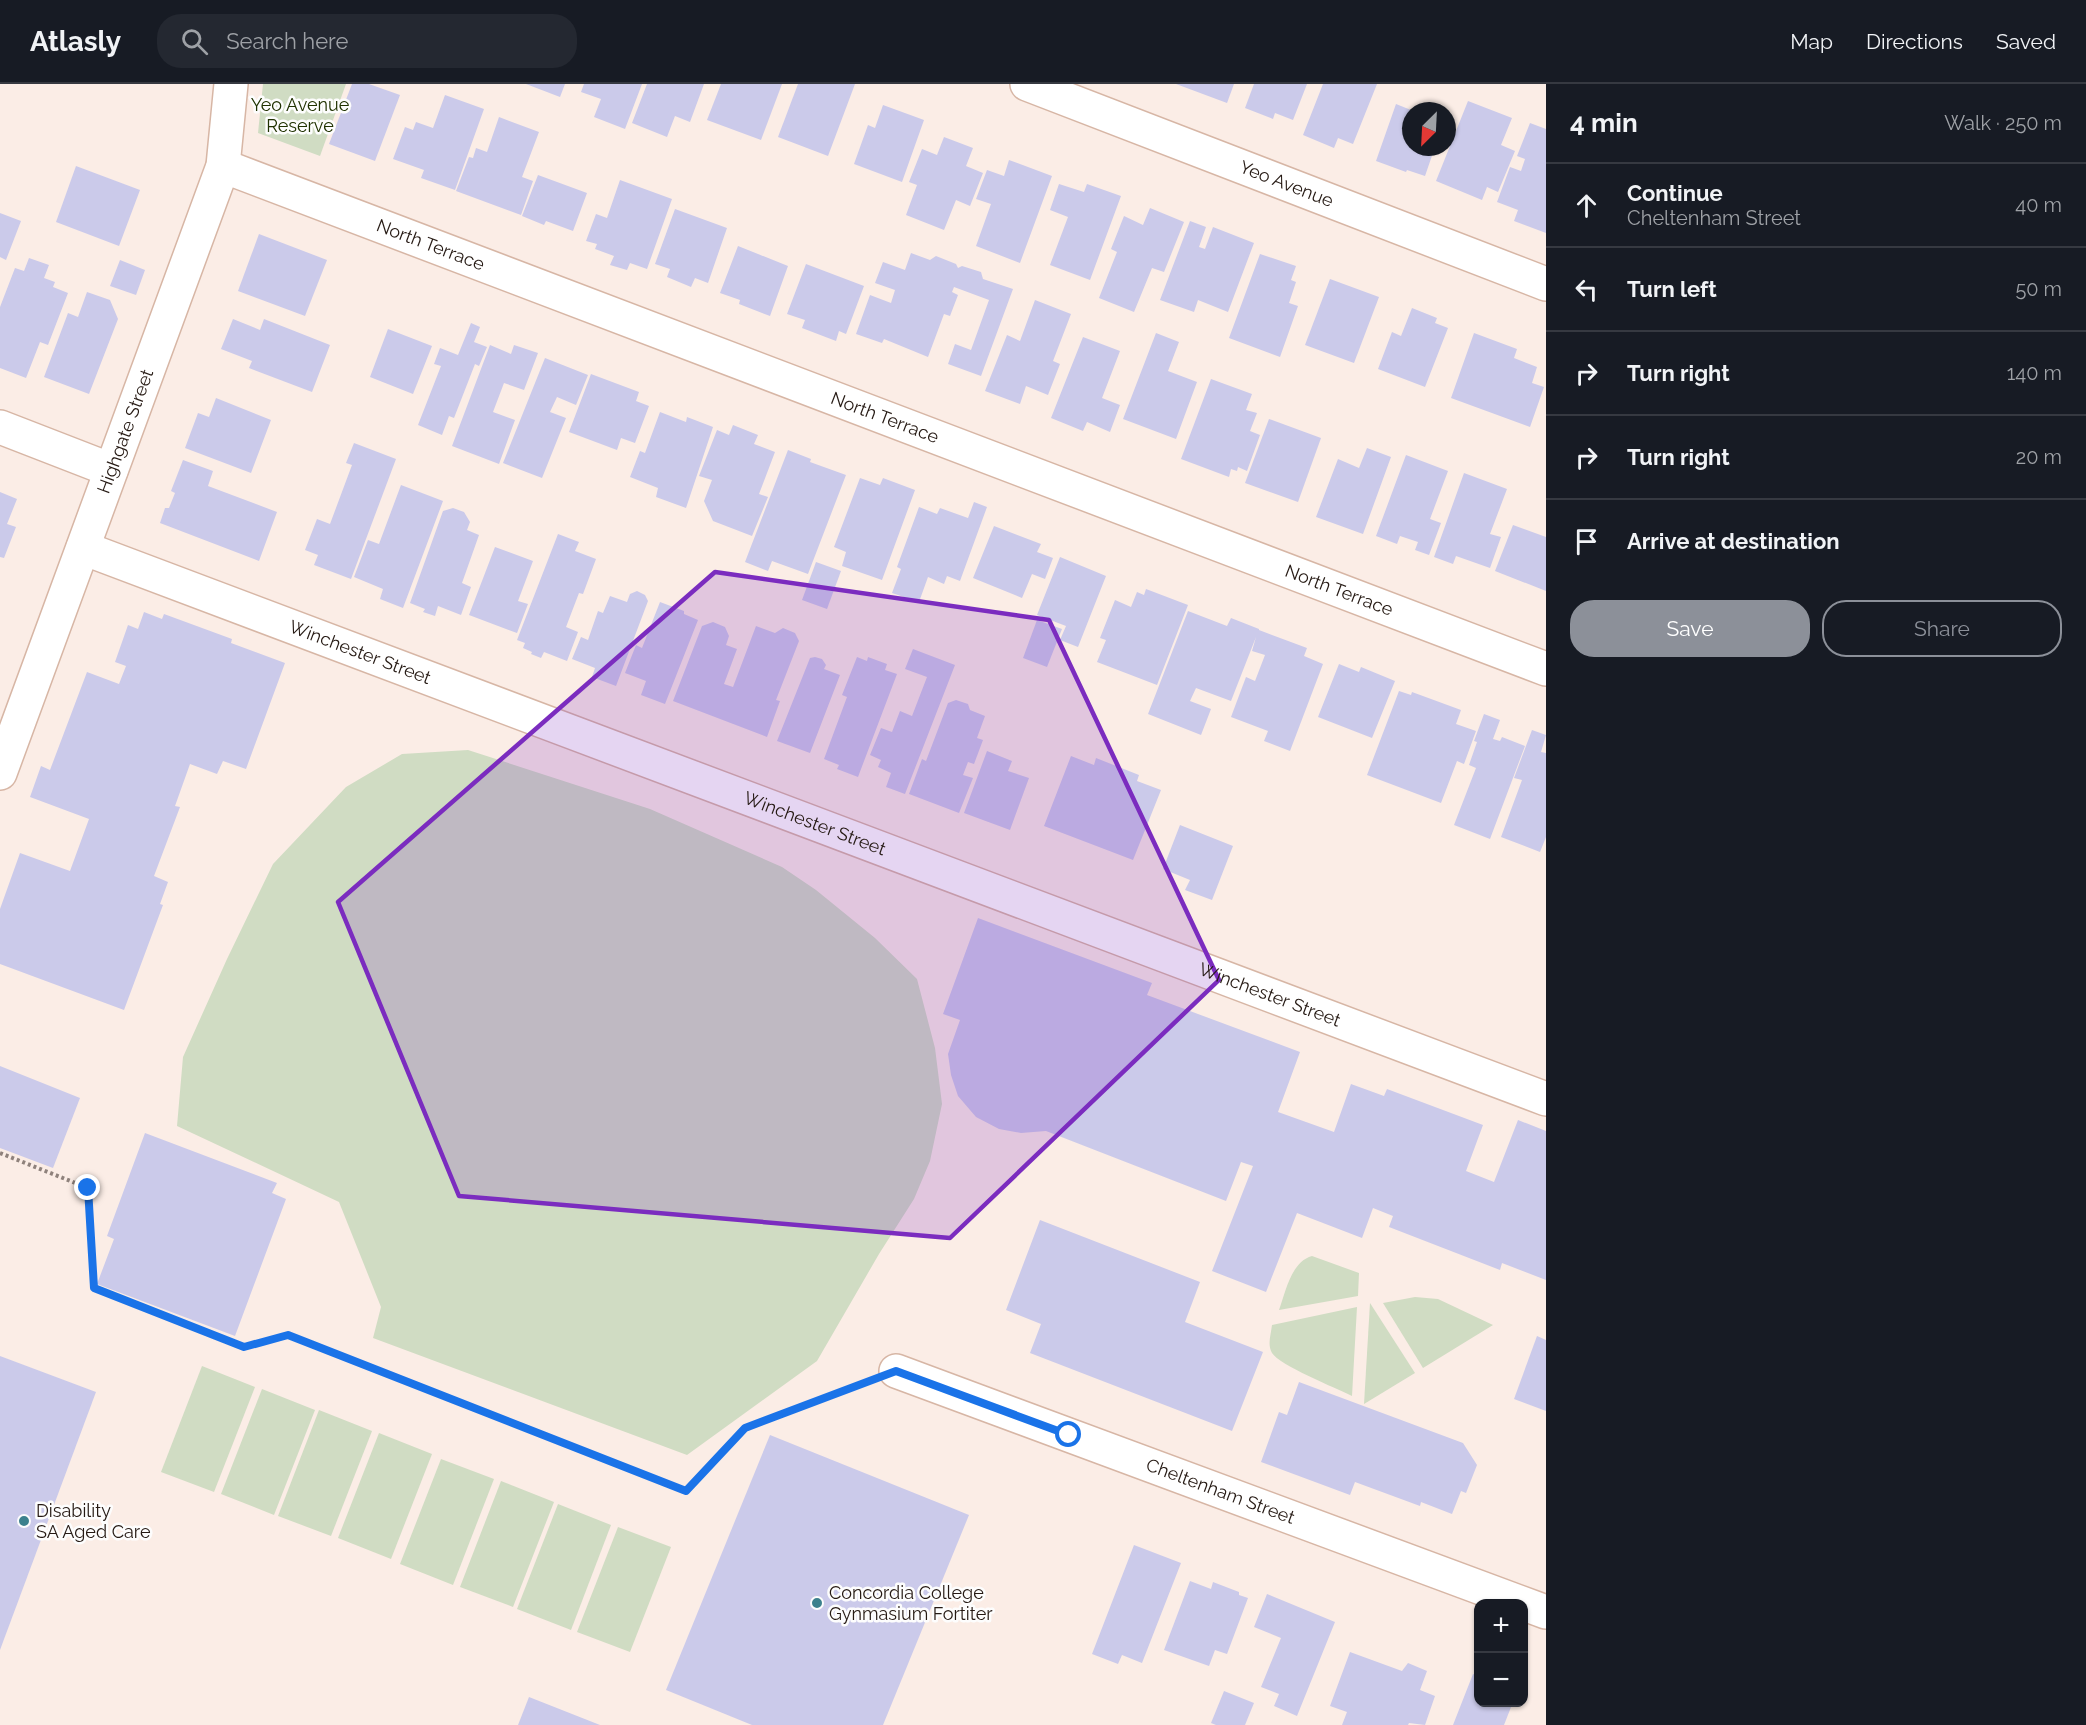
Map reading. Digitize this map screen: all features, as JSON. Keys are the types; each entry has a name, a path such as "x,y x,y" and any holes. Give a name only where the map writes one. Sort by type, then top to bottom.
{"street":[{"name":"Highgate Street","path":"0,773 223,166 231,84"},
{"name":"Yeo Avenue","path":"1027,84 1546,284"},
{"name":"North Terrace","path":"223,166 1546,669"},
{"path":"0,427 111,470"},
{"name":"Winchester Street","path":"83,548 1546,1098"},
{"name":"Cheltenham Street","path":"896,1371 1546,1612"}],"path":[{"path":"0,1153 88,1188 94,1288 244,1347 288,1335 686,1491 745,1428 896,1371"}],"highlighted area":[{"path":"715,572 1049,620 1219,980 950,1238 459,1196 338,902"}],"green space":[{"name":"Yeo Avenue Reserve","path":"263,84 346,84 320,156 258,133"},
{"path":"468,750 650,809 782,867 816,890 875,938 917,979 935,1048 942,1104 930,1161 914,1199 817,1361 687,1455 373,1338 381,1307 339,1202 177,1126 183,1057 273,864 346,787 402,754"},
{"path":"1312,1256 1359,1273 1358,1296 1279,1310 1294,1271 1305,1259"},
{"path":"1415,1297 1438,1299 1493,1325 1423,1368 1383,1303"},
{"path":"1370,1303 1415,1373 1364,1404"},
{"path":"1357,1307 1352,1396 1296,1370 1272,1353 1270,1343 1272,1325"},
{"path":"202,1366 255,1387 214,1492 161,1472"},
{"path":"262,1389 315,1410 274,1515 221,1494"},
{"path":"319,1410 372,1431 331,1536 278,1516"},
{"path":"379,1433 432,1454 391,1559 338,1538"},
{"path":"441,1459 494,1479 453,1585 400,1564"},
{"path":"501,1481 554,1502 513,1607 460,1587"},
{"path":"558,1504 611,1525 571,1630 517,1609"},
{"path":"618,1527 671,1547 630,1652 577,1632"}],"building":[{"path":"352,84 369,84 400,95 375,161 329,144"},
{"path":"526,84 565,84 560,97"},
{"path":"584,84 642,84 625,129 594,117 601,99 581,92"},
{"path":"647,84 704,84 690,122 675,116 667,137 632,123"},
{"path":"721,84 782,84 761,140 707,120"},
{"path":"798,84 855,84 828,156 778,137"},
{"path":"1176,84 1234,84 1227,103"},
{"path":"1254,84 1307,84 1293,120 1275,113 1273,119 1245,108"},
{"path":"1323,84 1377,84 1353,144 1338,138 1334,148 1303,135"},
{"path":"445,95 484,109 455,190 421,178 424,170 393,159 405,127 413,130 416,122 433,128"},
{"path":"1468,101 1512,118 1501,145 1515,151 1498,192 1487,187 1482,200 1436,181 1446,156 1456,156 1456,131"},
{"path":"1396,104 1402,106 1402,156 1432,156 1425,176 1376,161"},
{"path":"883,105 924,120 902,182 854,164 868,125 875,128"},
{"path":"499,117 539,132 522,177 533,181 521,215 456,191 469,157 473,158 476,148 487,152"},
{"path":"1530,123 1546,129 1546,233 1514,221 1518,210 1497,202 1510,167 1521,171 1525,159 1517,156"},
{"path":"944,137 973,148 966,166 983,173 970,206 956,200 944,230 906,215 917,185 909,182 922,149 937,155"},
{"path":"1009,160 1052,176 1020,263 976,246 991,204 976,199 987,170 1004,176"},
{"path":"76,166 140,190 119,246 56,222"},
{"path":"538,175 587,193 573,231 546,221 544,225 522,216"},
{"path":"620,180 672,199 647,269 630,263 627,270 610,265 614,256 595,249 597,244 586,241 596,214 607,218"},
{"path":"1059,184 1084,192 1087,184 1121,196 1090,280 1050,265 1068,217 1050,210"},
{"path":"1150,208 1184,222 1164,272 1152,268 1134,312 1099,298 1117,252 1111,249 1124,216 1143,225"},
{"path":"675,209 727,228 708,283 695,278 691,287 667,277 670,269 655,264"},
{"path":"0,213 21,221 6,260 0,257"},
{"path":"1190,221 1206,227 1199,247 1205,249 1213,227 1254,243 1228,312 1198,300 1194,312 1160,300"},
{"path":"259,234 327,260 305,316 238,291"},
{"path":"738,246 788,266 770,316 739,304 740,300 720,293"},
{"path":"911,253 930,260 936,256 956,264 958,268 962,266 981,272 983,279 1013,289 981,376 948,364 955,344 971,350 989,300 954,287 952,292 958,295 950,316 944,314 928,357 884,339 882,343 856,334 870,295 891,303 895,290 875,283 883,262 905,270"},
{"path":"1260,254 1296,266 1291,280 1296,282 1289,303 1298,306 1280,357 1229,338"},
{"path":"29,258 49,265 44,278 55,282 53,287 68,293 48,345 40,342 26,378 0,368 0,307 15,268 24,271"},
{"path":"120,260 145,270 136,295 110,286"},
{"path":"806,264 864,286 846,334 839,331 836,341 802,328 805,320 787,314"},
{"path":"1330,279 1379,297 1354,363 1305,345"},
{"path":"87,292 110,300 118,319 89,394 44,377 68,313 78,317"},
{"path":"1035,300 1071,314 1053,361 1060,364 1048,395 1026,386 1020,404 985,391 1007,335 1020,341"},
{"path":"1412,308 1437,318 1435,323 1448,328 1425,387 1378,369 1392,332 1401,336"},
{"path":"233,319 260,330 264,319 330,345 312,392 249,368 252,361 221,349"},
{"path":"471,323 480,327 474,342 487,347 479,366 475,364 454,418 449,416 442,435 418,425 441,366 434,364 440,348 458,355"},
{"path":"388,329 432,346 413,394 370,377"},
{"path":"1156,333 1179,342 1168,371 1197,382 1176,439 1123,419"},
{"path":"1474,333 1517,349 1514,358 1537,367 1532,383 1544,387 1530,427 1451,398"},
{"path":"1083,337 1120,351 1102,398 1120,405 1110,432 1087,422 1083,431 1051,418"},
{"path":"490,345 511,354 514,345 538,353 524,390 504,383 493,412 515,420 499,464 452,446"},
{"path":"545,358 588,375 576,405 557,397 550,412 566,418 542,478 503,463"},
{"path":"591,374 639,392 636,401 649,406 635,443 621,438 617,450 569,432"},
{"path":"1211,379 1252,394 1246,410 1257,413 1250,431 1260,435 1247,471 1238,467 1237,471 1231,469 1229,477 1181,459"},
{"path":"216,398 271,420 251,473 185,448 198,413 209,417"},
{"path":"660,412 686,422 687,417 713,427 686,508 656,497 658,488 630,477 640,451 645,453"},
{"path":"1269,419 1321,438 1298,502 1245,483"},
{"path":"733,425 758,435 754,444 775,452 759,494 768,497 752,536 713,521 704,501 712,480 699,476 717,430 729,435"},
{"path":"354,443 396,459 351,579 314,565 318,555 305,550 317,519 330,524 352,465 346,463"},
{"path":"1367,448 1391,457 1363,534 1316,517 1338,459 1359,468"},
{"path":"788,450 811,459 810,462 846,475 808,574 772,561 768,571 745,562"},
{"path":"1406,455 1448,471 1430,519 1441,523 1429,555 1415,550 1418,542 1400,536 1397,544 1376,536"},
{"path":"183,460 213,471 208,486 277,512 259,561 160,523 165,508 169,508 175,493 171,491"},
{"path":"1464,473 1507,489 1490,534 1501,537 1490,568 1456,556 1453,564 1434,557"},
{"path":"860,478 880,485 883,478 915,490 882,580 842,566 846,552 834,547"},
{"path":"401,485 443,501 403,608 380,599 383,589 354,577 368,540 379,544"},
{"path":"0,492 17,499 7,524 16,527 4,558 0,557"},
{"path":"974,502 987,507 960,581 947,576 944,584 928,577 919,602 892,593 901,569 897,567 919,507 937,514 940,508 968,518"},
{"path":"453,508 464,512 470,522 467,530 479,535 462,583 471,587 461,615 438,606 435,616 423,612 425,609 410,603 443,511"},
{"path":"1513,525 1546,537 1546,591 1495,571"},
{"path":"994,526 1041,544 1037,552 1053,558 1045,579 1032,574 1022,598 973,578"},
{"path":"558,534 579,542 575,551 596,559 583,594 579,593 566,627 578,632 567,661 544,652 541,658 531,654 532,652 523,648 525,643 517,640"},
{"path":"495,547 533,561 518,601 528,604 517,633 469,615"},
{"path":"1060,557 1106,576 1078,647 1060,640 1066,626 1037,615"},
{"path":"816,562 841,571 827,609 802,600"},
{"path":"1146,589 1188,605 1157,685 1097,662 1106,640 1100,638 1115,600 1131,607 1137,592 1144,595"},
{"path":"637,591 645,595 648,601 616,686 592,677 595,668 572,659 581,637 588,640 598,611 603,613 610,596 627,602 630,594"},
{"path":"660,602 684,611 684,614 698,620 665,704 641,695 646,681 625,673 636,645 642,648"},
{"path":"1188,611 1227,626 1231,618 1307,648 1304,656 1323,664 1290,751 1264,741 1268,731 1231,717 1246,677 1255,681 1265,655 1252,651 1256,637 1231,701 1196,688 1190,701 1211,709 1201,735 1148,714"},
{"path":"144,612 162,619 164,614 232,639 231,643 285,663 246,769 223,761 217,774 190,764 175,806 180,807 154,876 168,882 160,904 163,905 124,1010 0,964 0,909 20,853 70,871 89,819 30,797 41,766 50,770 87,672 119,684 126,666 115,662 128,625 138,629"},
{"path":"1037,620 1062,629 1047,667 1023,658"},
{"path":"713,622 725,627 729,636 726,645 737,649 724,684 733,687 756,626 775,633 783,628 795,633 799,641 776,700 780,701 767,737 673,701 702,626"},
{"path":"913,649 955,665 905,794 886,787 891,773 878,767 881,760 870,755 881,728 892,732 900,711 912,716 927,677 905,669"},
{"path":"857,657 867,661 868,657 887,664 885,670 897,674 858,777 837,769 839,765 824,759 847,697 842,695"},
{"path":"810,658 822,659 826,665 824,669 840,675 810,753 777,741"},
{"path":"1339,664 1359,672 1361,667 1395,681 1372,738 1318,717"},
{"path":"1399,691 1411,695 1412,692 1461,710 1456,724 1476,731 1464,764 1457,761 1441,803 1367,775"},
{"path":"956,700 968,704 970,710 985,716 977,738 983,740 974,764 968,762 963,775 973,778 959,813 909,794 922,759 926,761 948,703"},
{"path":"1484,714 1500,720 1493,739 1500,741 1502,737 1525,746 1490,839 1454,825 1476,768 1469,765 1477,742 1474,741"},
{"path":"1532,730 1546,735 1541,752 1546,753 1546,837 1540,852 1501,837 1522,780 1514,778"},
{"path":"987,751 1012,761 1008,771 1029,778 1010,830 964,813"},
{"path":"1071,756 1094,765 1096,758 1139,775 1137,781 1161,790 1133,860 1044,826"},
{"path":"1180,825 1233,846 1212,900 1185,890 1190,880 1163,869"},
{"path":"978,918 1152,983 1147,995 1300,1052 1278,1112 1334,1132 1351,1084 1384,1096 1387,1089 1483,1125 1466,1171 1494,1182 1518,1120 1546,1131 1546,1280 1502,1263 1500,1270 1389,1227 1393,1216 1373,1208 1362,1238 1297,1213 1266,1292 1212,1271 1253,1166 1241,1162 1226,1201 1046,1131 1021,1133 999,1129 976,1117 958,1096 951,1075 948,1054 960,1020 943,1014"},
{"path":"0,1066 80,1098 53,1168 0,1148"},
{"path":"145,1133 277,1183 272,1193 286,1199 235,1336 97,1284 114,1239 107,1236"},
{"path":"1040,1220 1200,1282 1185,1322 1263,1352 1232,1431 1030,1353 1041,1324 1006,1310"},
{"path":"1537,1336 1546,1340 1546,1411 1514,1399"},
{"name":"Disability SA Aged Care","path":"0,1356 96,1392 0,1650"},
{"path":"1299,1382 1463,1443 1477,1465 1466,1493 1461,1491 1452,1514 1421,1502 1420,1506 1355,1482 1350,1495 1261,1462 1279,1412 1287,1415"},
{"name":"Concordia College Gynmasium Fortiter","path":"770,1435 969,1515 883,1725 752,1725 666,1690"},
{"path":"1134,1545 1181,1563 1142,1663 1122,1655 1118,1664 1092,1654"},
{"path":"1190,1581 1211,1589 1213,1582 1248,1598 1227,1654 1215,1650 1209,1666 1164,1650"},
{"path":"1267,1594 1335,1622 1297,1716 1274,1706 1279,1694 1261,1687 1281,1638 1254,1627"},
{"path":"1350,1652 1402,1671 1408,1663 1427,1671 1420,1690 1435,1696 1425,1725 1409,1723 1408,1725 1342,1725 1347,1712 1330,1706"},
{"path":"1473,1674 1474,1707 1511,1707 1504,1725 1453,1725"},
{"path":"1224,1691 1254,1703 1245,1725 1211,1723"},
{"path":"529,1697 600,1725 518,1725"}],"place":[{"name":"Disability SA Aged Care","path":"24,1521"},
{"name":"Concordia College Gynmasium Fortiter","path":"817,1603"}],"route":[{"path":"88,1188 94,1288 244,1347 288,1335 686,1491 745,1428 896,1371 1069,1435"}]}
